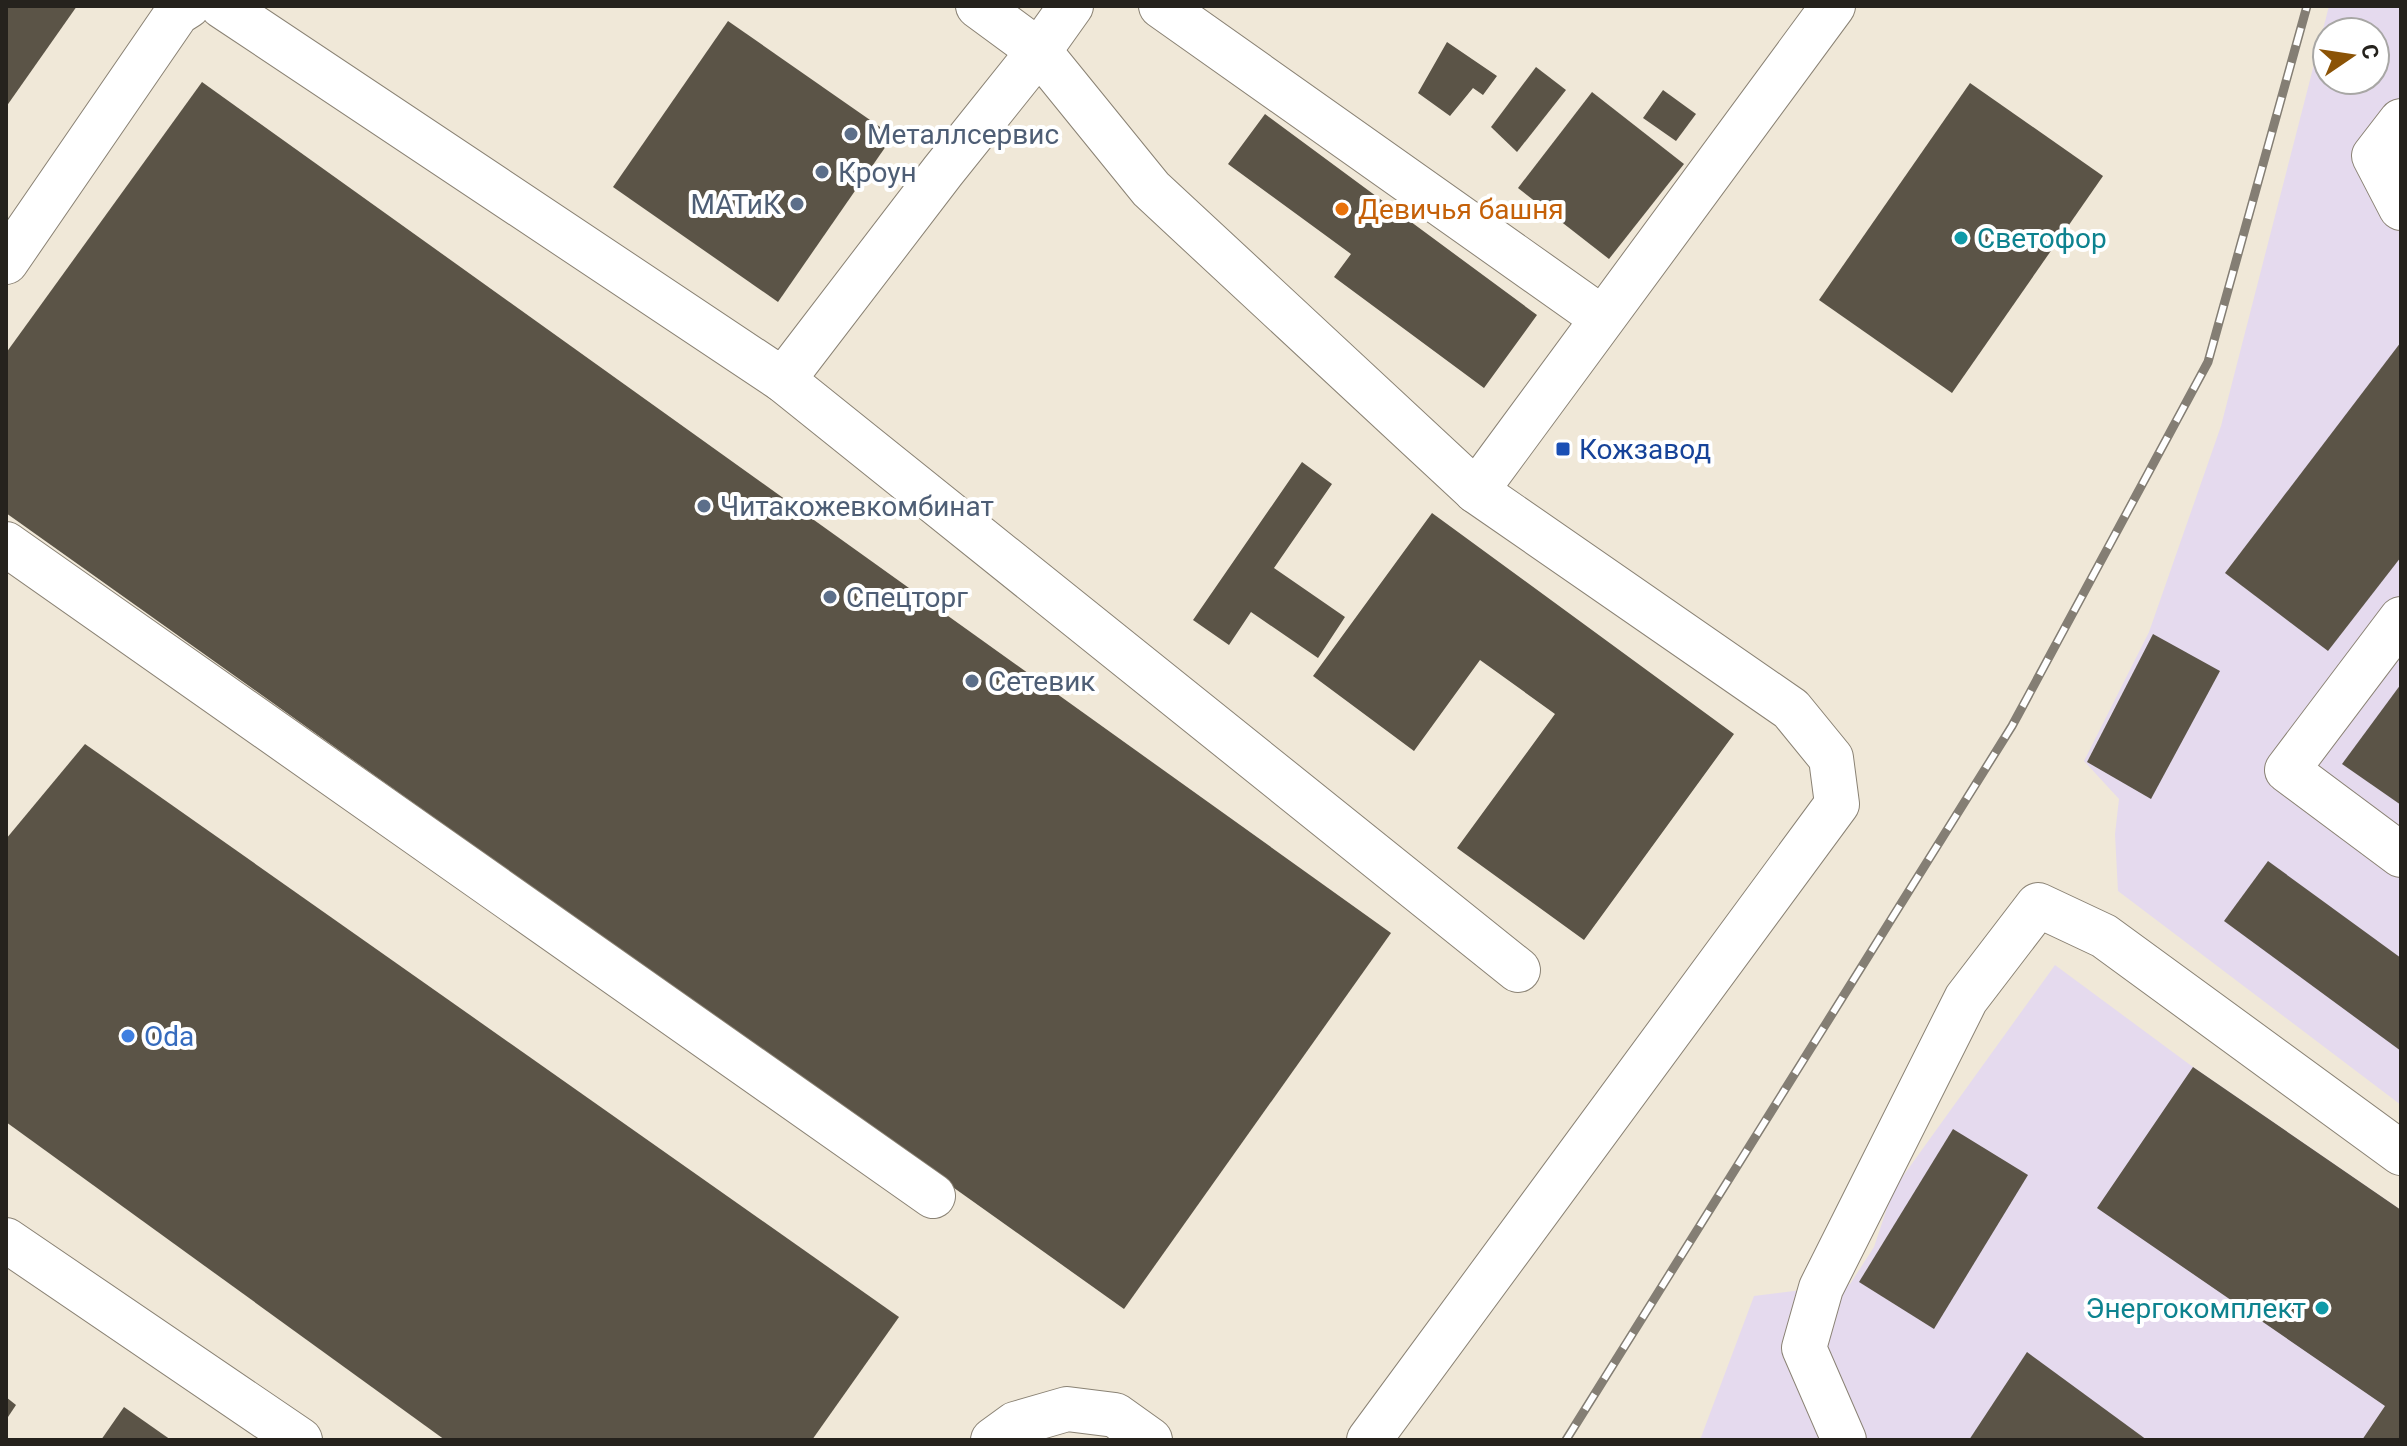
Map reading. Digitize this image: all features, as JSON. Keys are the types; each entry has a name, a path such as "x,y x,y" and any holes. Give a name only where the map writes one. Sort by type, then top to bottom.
{"street":[{"path":"6,262 177,13 188,6"},
{"path":"222,6 783,380 1518,970"},
{"path":"978,6 1039,51 1151,189 1476,491 1791,709 1831,758 1837,804 1369,1440"},
{"path":"783,380 1071,6"},
{"path":"1161,6 1602,318"},
{"path":"1476,491 1833,6"},
{"path":"2401,121 2374,156 2401,208"},
{"path":"6,544 933,1196"},
{"path":"2401,619 2287,770 2401,855"},
{"path":"1844,1440 1804,1348 1821,1288 1966,999 2038,905 2104,936 2401,1153"},
{"path":"6,1240 300,1440"},
{"path":"993,1440 1015,1424 1067,1409 1115,1415 1150,1440"}],"shaded area":[{"path":"2329,6 2401,6 2401,1105 2118,891 2115,834 2119,799 2084,761 2149,632 2221,426 2311,76 2311,96 2391,96 2391,16 2326,16"},
{"path":"2055,965 2193,1067 2401,1210 2401,1440 1700,1440 1754,1296 1850,1284 1874,1247 1893,1190"}],"building":[{"path":"6,6 77,6 6,107"},
{"path":"728,21 893,136 778,302 613,187"},
{"path":"1447,42 1497,76 1483,95 1473,88 1450,116 1418,93"},
{"path":"1536,67 1566,90 1517,152 1491,127"},
{"path":"202,82 1391,933 1124,1309 6,513 6,353"},
{"name":"Светофор","path":"1970,83 2103,176 1952,393 1819,300"},
{"path":"1663,90 1696,114 1676,141 1643,118"},
{"path":"1592,92 1684,164 1609,259 1518,188"},
{"name":"Девичья башня","path":"1265,114 1537,315 1484,388 1334,277 1351,254 1228,164"},
{"path":"2401,342 2401,557 2328,651 2225,573"},
{"path":"1302,462 1332,484 1274,568 1345,617 1318,658 1251,612 1229,645 1193,620"},
{"path":"1432,513 1734,734 1584,940 1457,848 1555,714 1480,660 1414,751 1313,676"},
{"path":"2153,634 2220,671 2151,799 2087,762"},
{"path":"2401,684 2401,805 2342,764"},
{"path":"85,744 899,1317 812,1440 445,1440 6,1122 6,839"},
{"path":"2268,861 2401,958 2401,1051 2224,921"},
{"name":"Энергокомплект","path":"2193,1067 2401,1210 2401,1440 2362,1440 2385,1406 2097,1208"},
{"path":"1953,1129 2028,1175 1934,1329 1859,1282"},
{"path":"2027,1352 2147,1440 1969,1440"},
{"path":"6,1397 16,1405 6,1420"},
{"path":"124,1407 171,1440 101,1440"}],"railway":[{"path":"1566,1440 2012,726 2208,362 2307,6"}],"place":[{"name":"Металлсервис","path":"851,134"},
{"name":"Кроун","path":"822,172"},
{"name":"МАТиК","path":"797,204"},
{"name":"Девичья башня","path":"1342,209"},
{"name":"Светофор","path":"1961,238"},
{"name":"Кожзавод","path":"1563,449"},
{"name":"Читакожевкомбинат","path":"704,506"},
{"name":"Спецторг","path":"830,597"},
{"name":"Сетевик","path":"972,681"},
{"name":"Oda","path":"128,1036"},
{"name":"Энергокомплект","path":"2322,1308"}]}
